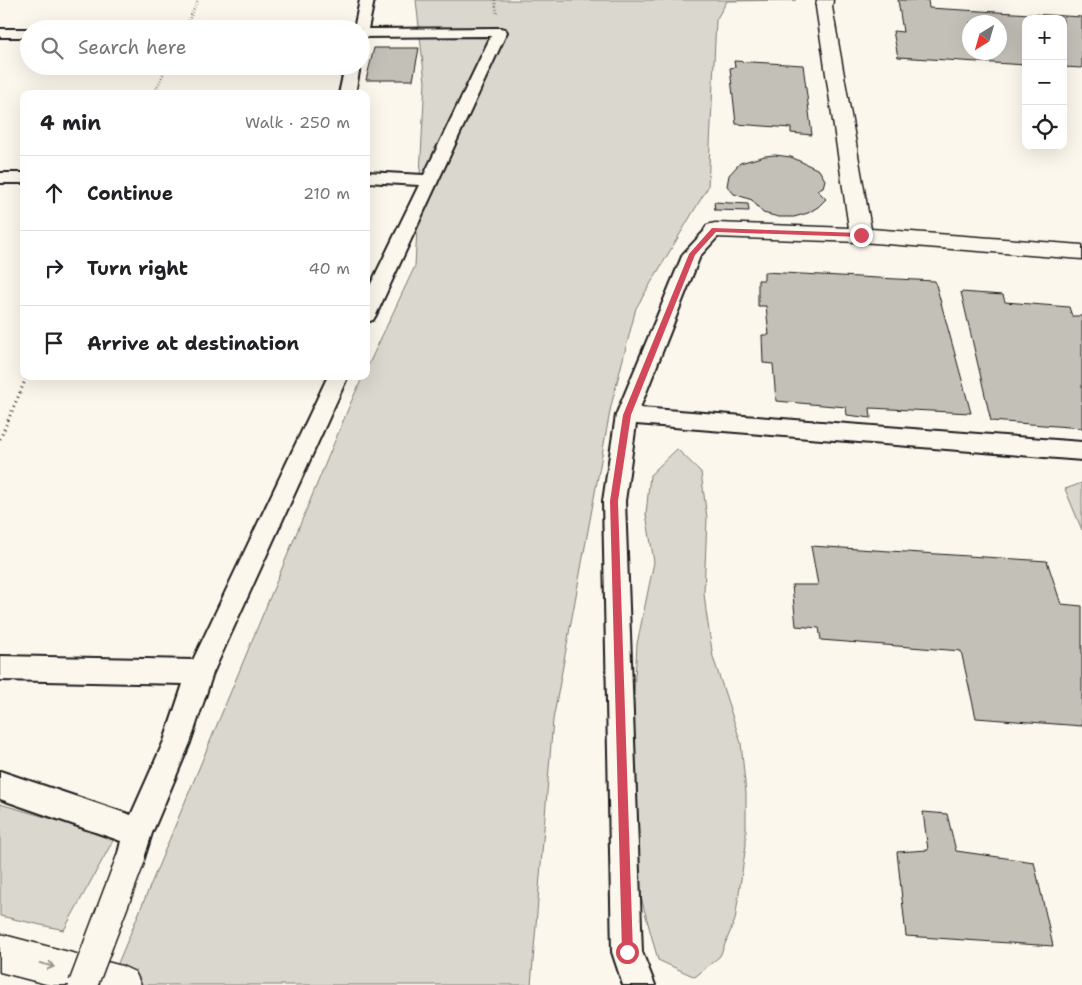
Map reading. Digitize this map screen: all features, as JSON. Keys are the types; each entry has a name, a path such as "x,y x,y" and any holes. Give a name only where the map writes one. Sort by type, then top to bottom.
{"main road":[{"path":"825,0 824,8 861,235"},
{"path":"715,230 861,235 1082,252"},
{"path":"0,953 122,985"}],"street":[{"path":"363,20 367,0"},
{"path":"0,32 20,33"},
{"path":"370,33 500,32 370,306"},
{"path":"348,90 351,75"},
{"path":"370,177 429,180"},
{"path":"0,178 20,178"},
{"path":"639,985 627,952 614,501 627,415 692,254 715,230"},
{"path":"83,985 135,845 177,743 200,672 336,380"},
{"path":"627,415 1082,451"},
{"path":"0,668 200,672"},
{"path":"0,785 135,845"}],"path":[{"path":"189,20 198,0"},
{"path":"156,90 163,75"},
{"path":"0,440 25,380"}],"shaded area":[{"path":"416,0 796,0 727,1 716,20 708,187 636,308 611,406 553,720 531,985 109,985 351,402 361,380 370,380 370,362 415,266 425,82"},
{"path":"677,449 701,472 707,518 704,593 706,611 713,657 741,743 746,793 746,845 735,920 720,956 695,977 658,960 640,894 631,744 637,644 654,562 646,514 650,475"},
{"path":"1082,483 1082,530 1065,489"},
{"path":"0,804 115,837 64,930 0,916"}],"building":[{"path":"898,0 928,0 929,8 1048,15 1022,15 1022,65 898,57 893,31 903,32"},
{"path":"1067,16 1082,17 1082,68 1067,67"},
{"path":"374,48 419,48 413,80 366,80 367,75 370,75 370,64"},
{"path":"734,61 803,65 812,135 791,133 791,128 736,124 730,68 735,67"},
{"path":"775,155 791,157 819,170 825,180 823,187 817,190 826,199 818,207 808,213 794,217 779,217 763,213 752,200 734,194 727,186 729,175 740,163"},
{"path":"714,202 748,204 749,211 715,210"},
{"path":"764,272 935,281 971,413 870,408 871,418 847,415 846,407 776,401 773,364 763,363 762,335 769,335 766,306 758,306 758,280 764,280"},
{"path":"961,292 1003,295 1005,302 1069,307 1072,316 1082,316 1082,428 991,421"},
{"path":"811,546 1047,561 1061,604 1082,606 1082,726 976,718 961,651 821,640 819,628 796,626 792,585 818,585"},
{"path":"923,812 947,814 956,851 1034,862 1053,946 906,936 897,852 928,850"}],"route":[{"path":"627,952 614,501 627,415 692,254 715,230 861,235"}]}
